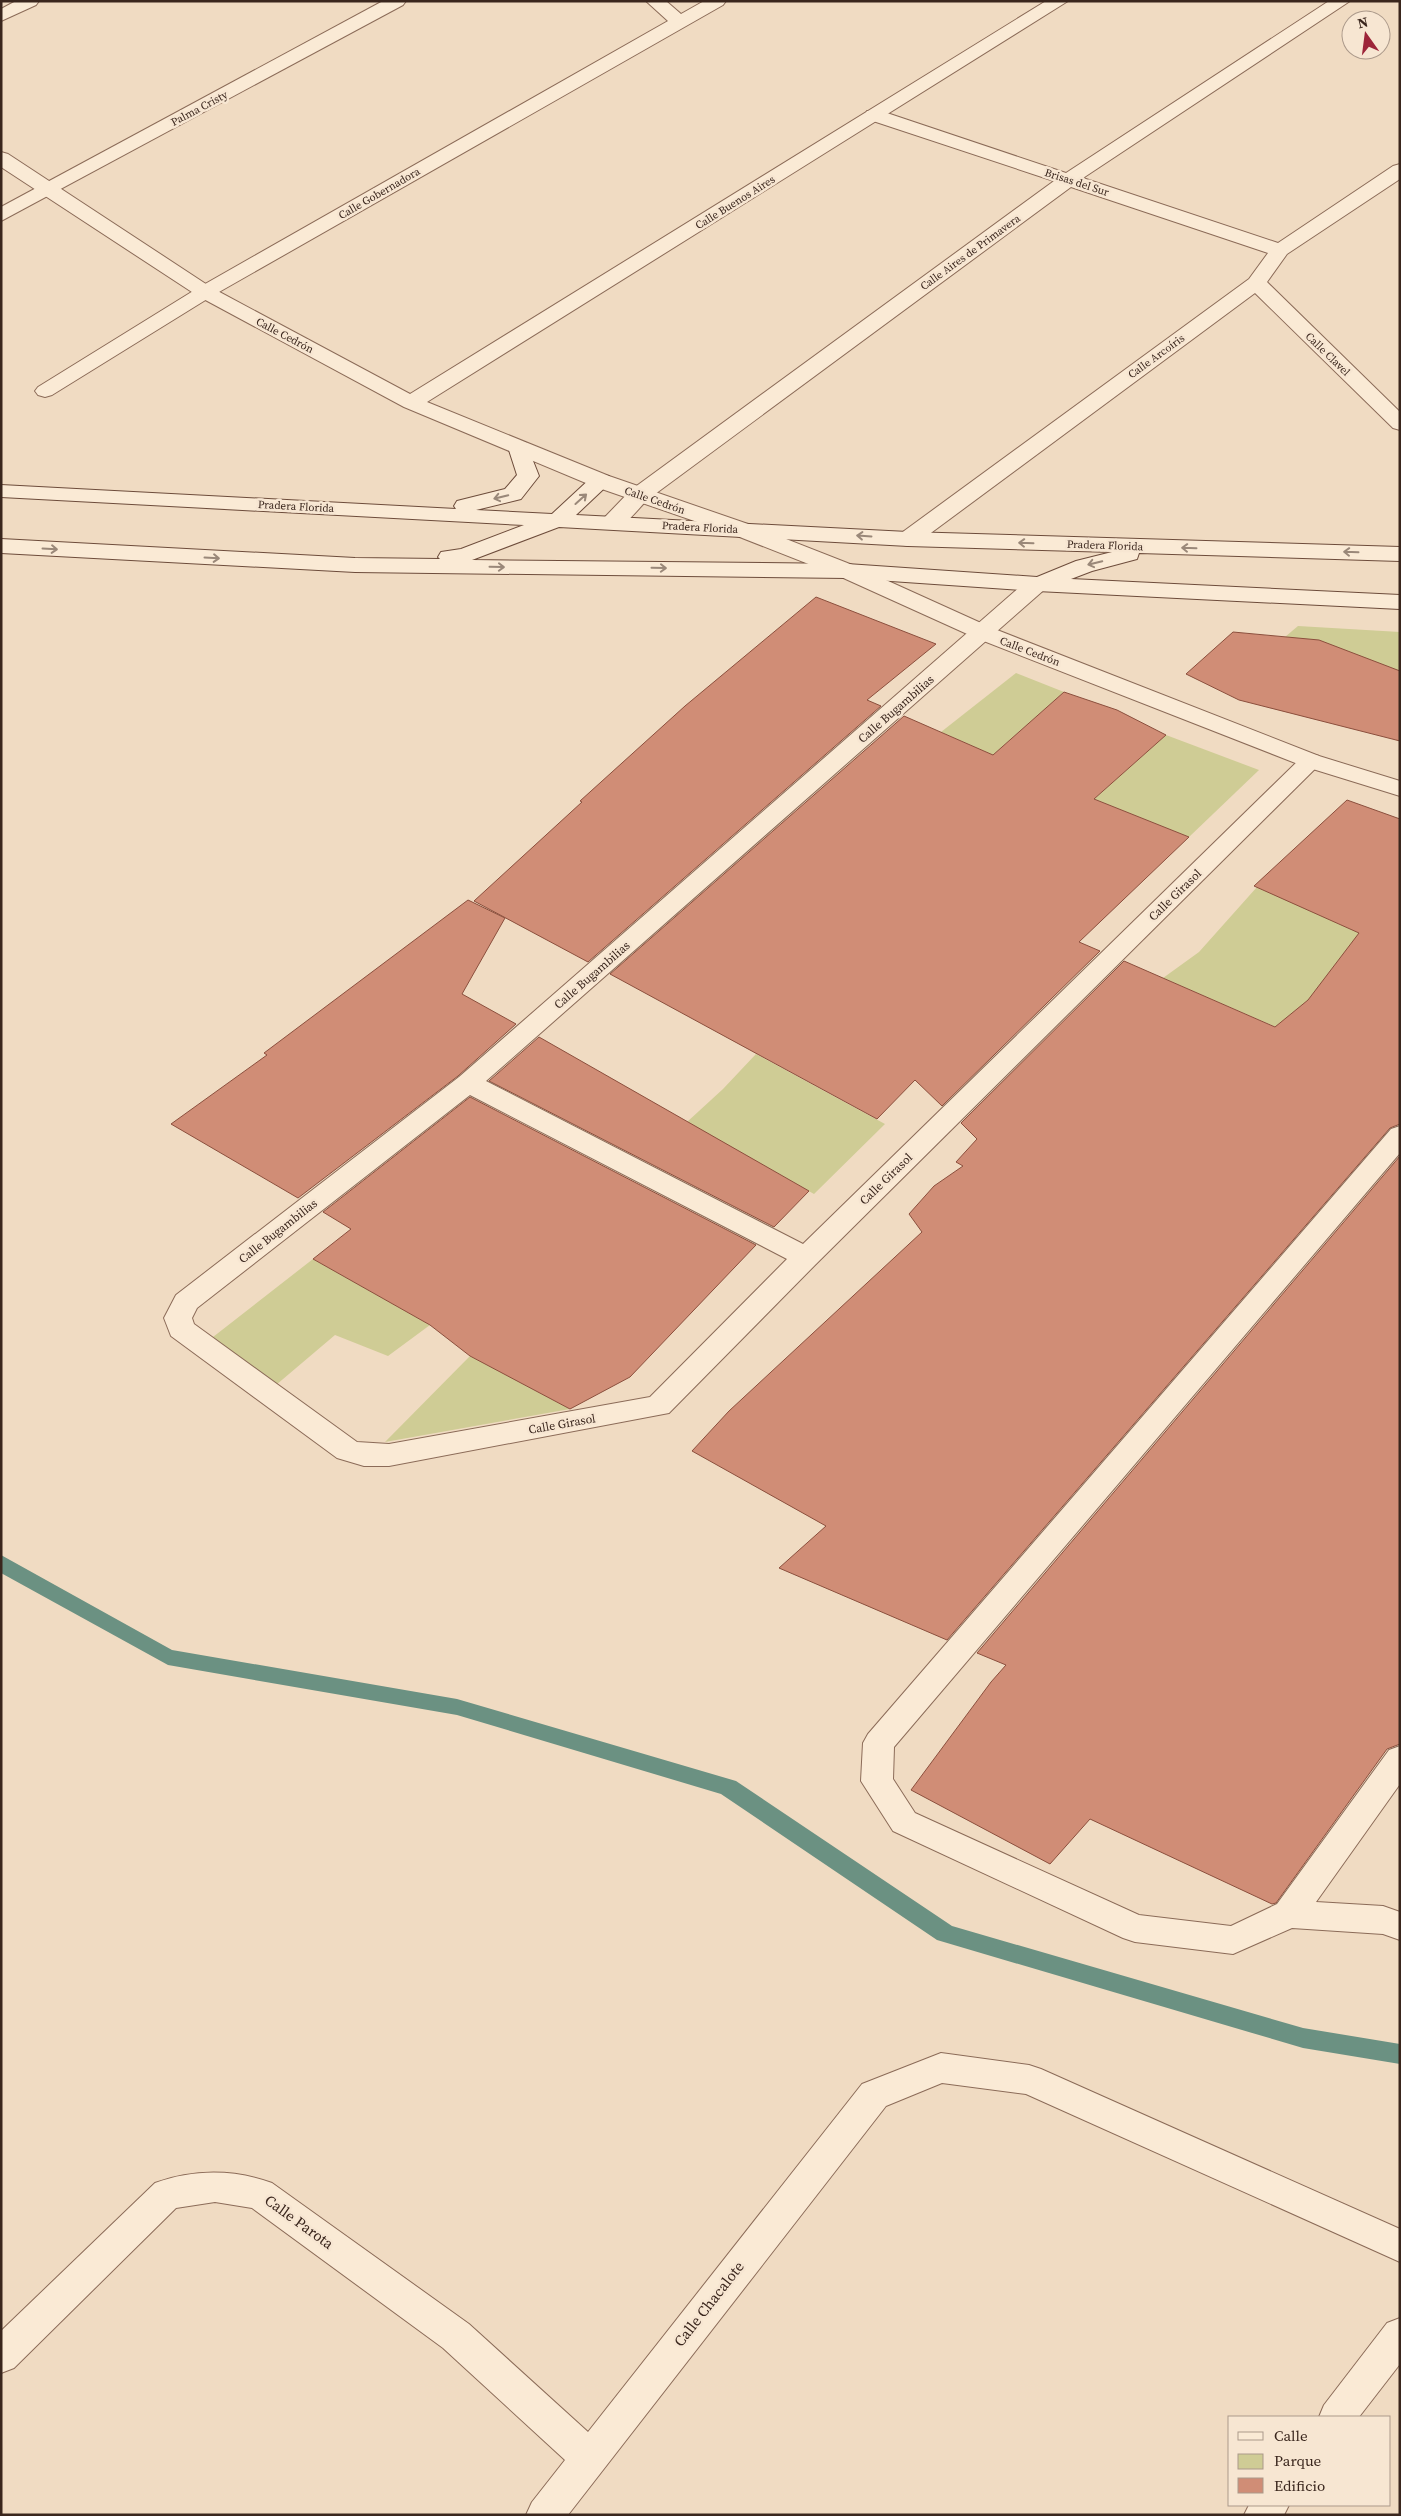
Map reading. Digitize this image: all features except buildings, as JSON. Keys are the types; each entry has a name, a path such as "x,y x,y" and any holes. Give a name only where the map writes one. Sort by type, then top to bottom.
{"street":[{"path":"1,16 30,1"},
{"name":"Palma Cristy","path":"1,215 397,1"},
{"path":"655,1 680,22"},
{"name":"Calle Gobernadora","path":"45,392 205,292 717,1"},
{"name":"Calle Buenos Aires","path":"411,403 1058,1"},
{"name":"Calle Aires de Primavera","path":"613,522 639,495 1069,179 1341,1"},
{"name":"Brisas del Sur","path":"874,115 1280,250"},
{"name":"Calle Cedrón","path":"1,158 46,190 205,292 411,403 601,481 740,529 847,571 984,633 1311,762 1400,789"},
{"name":"Calle Arcoíris","path":"908,539 1256,283 1280,250 1400,170"},
{"name":"Calle Clavel","path":"1256,283 1400,424"},
{"path":"436,513 513,494 528,476 519,447"},
{"path":"355,565 465,555 558,520 601,481"},
{"name":"Pradera Florida","path":"1,491 908,539 1400,554"},
{"path":"1,546 355,565 847,571 1037,584 1400,602"},
{"path":"1037,584 1084,566 1160,547"},
{"name":"Calle Bugambilias","path":"186,1302 468,1084 984,633 1037,584"},
{"name":"Calle Girasol","path":"186,1302 178,1318 181,1329 347,1450 364,1455 389,1455 659,1406 806,1257 1311,762"},
{"path":"468,1084 806,1257"},
{"path":"1400,1135 879,1743 878,1781 904,1822 1135,1928 1233,1940 1289,1914 1383,1920 1400,1926"},
{"path":"1289,1914 1400,1758"},
{"name":"Calle Chacalote","path":"545,2515 874,2094 941,2068 1029,2080 1400,2246"},
{"name":"Calle Parota","path":"1,2356 167,2194 215,2186 260,2194 456,2336 589,2457"},
{"path":"1338,2416 1400,2335"}],"green space":[{"path":"1298,626 1400,632 1400,674 1285,637"},
{"path":"1016,673 1064,692 993,755 941,732"},
{"path":"1166,735 1259,770 1189,837 1094,799"},
{"path":"1257,887 1375,940 1285,1031 1163,978 1199,952"},
{"path":"756,1054 885,1124 814,1194 687,1122 723,1089"},
{"path":"313,1259 430,1325 388,1356 335,1335 276,1385 213,1337"},
{"path":"470,1356 570,1409 385,1442"}],"waterway":[{"path":"1,1563 168,1657 457,1707 728,1787 945,1933 1303,2038 1400,2054"}]}
